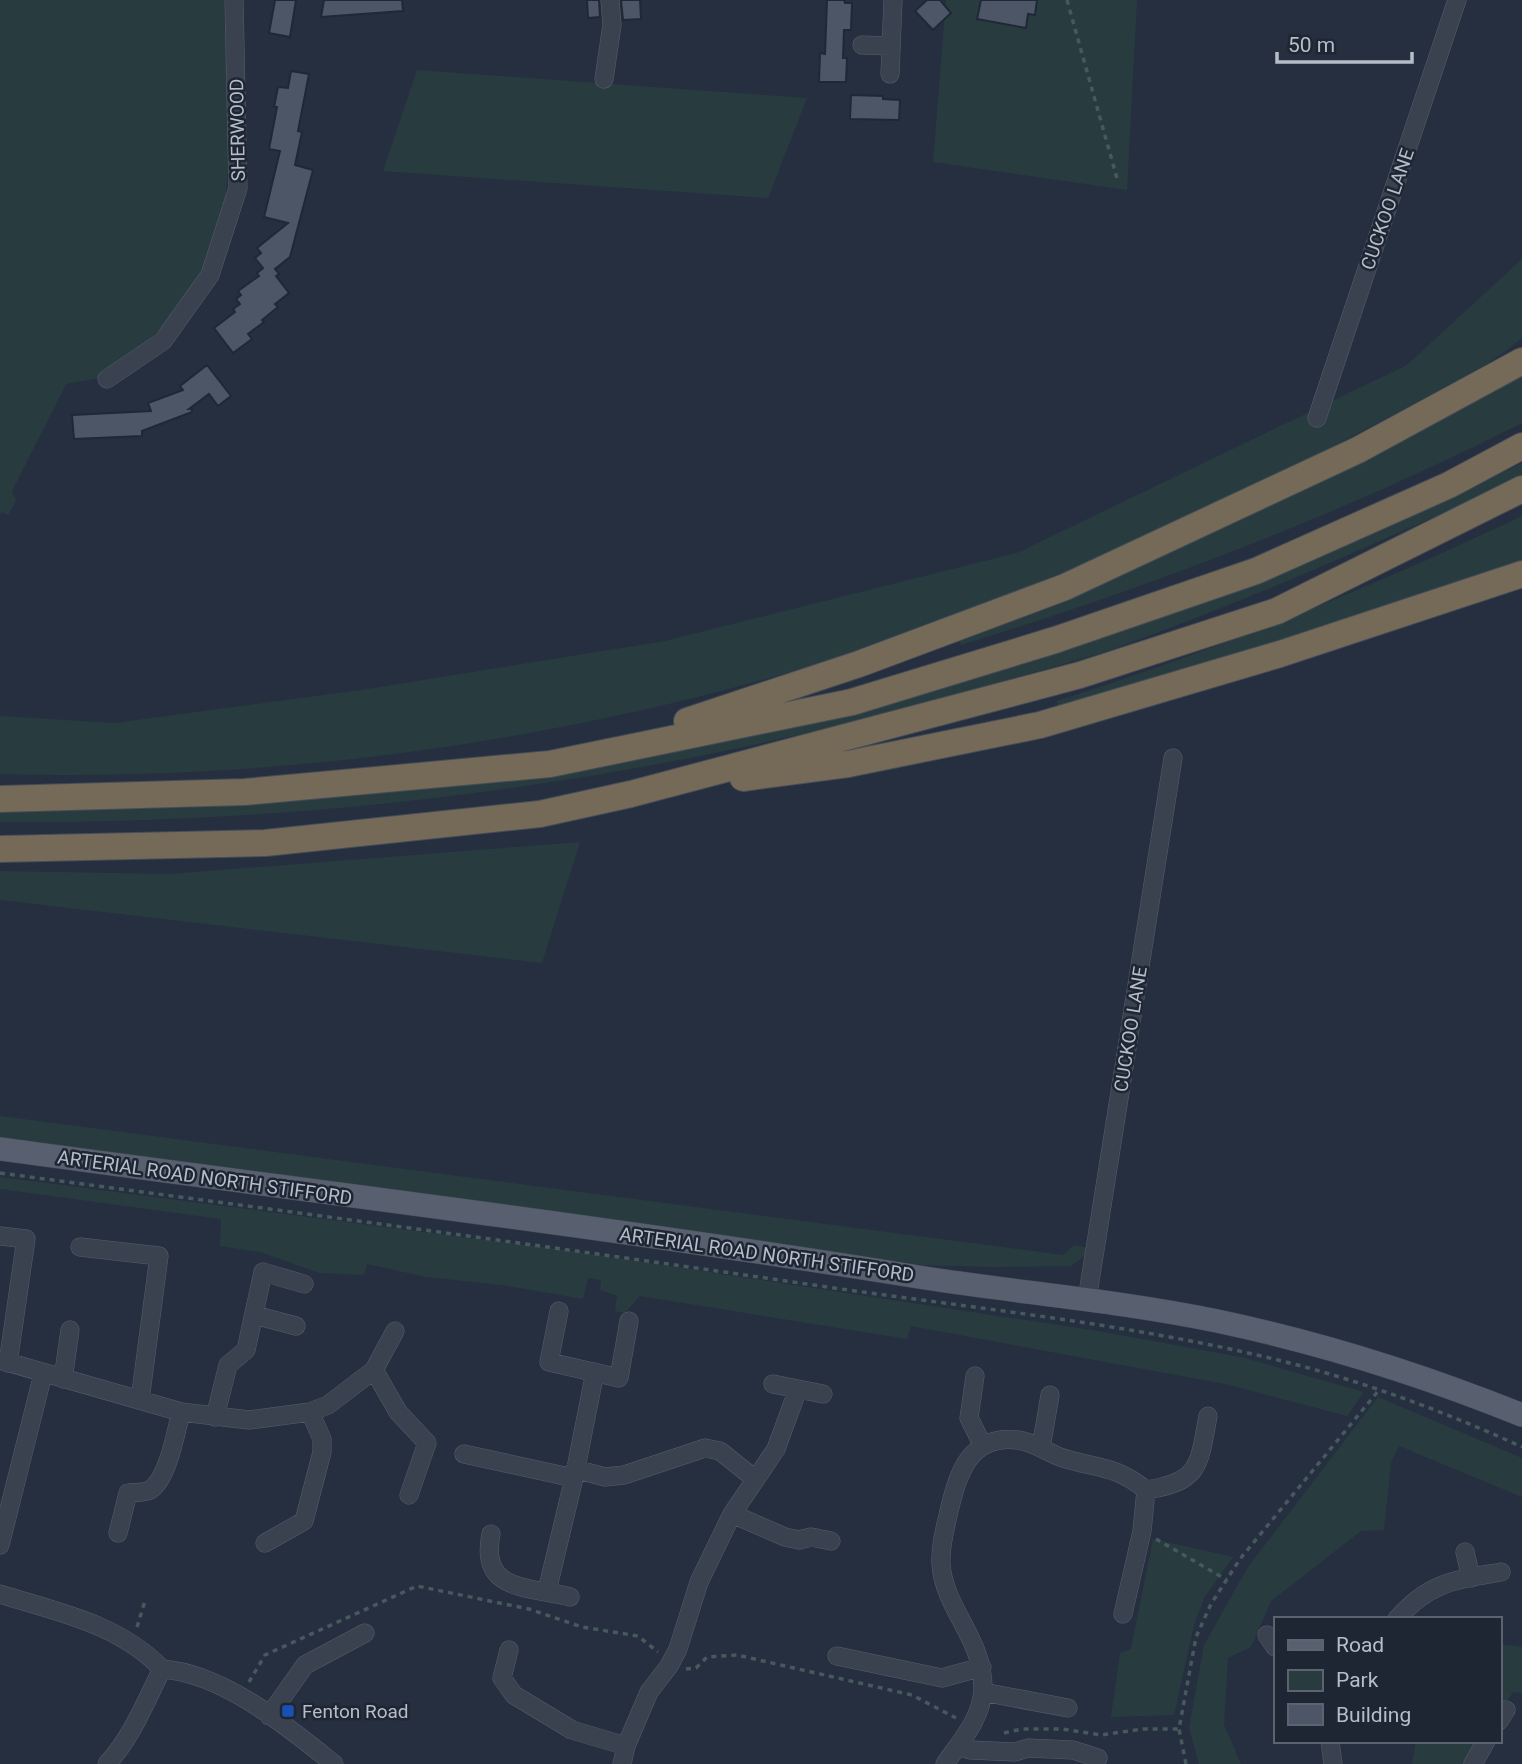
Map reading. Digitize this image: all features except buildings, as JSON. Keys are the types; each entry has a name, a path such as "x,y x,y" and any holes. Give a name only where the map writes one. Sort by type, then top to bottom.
{"highway":[{"path":"550,764 859,664 1065,587 1358,450 1522,361"},
{"path":"0,799 245,792 550,764 852,702 1055,640 1256,571 1449,485 1522,446"},
{"path":"0,849 265,843 540,814 631,794 1080,675 1277,611 1522,489"},
{"path":"631,794 848,764 1040,725 1280,654 1522,574"}],"main road":[{"name":"ARTERIAL ROAD NORTH STIFFORD","path":"0,1149 613,1232 1215,1321 1293,1339 1414,1374 1522,1415"}],"street":[{"name":"SHERWOOD","path":"107,379 163,341 210,275 238,188 234,0"},
{"path":"604,79 611,24 610,0"},
{"path":"890,74 893,0"},
{"name":"CUCKOO LANE","path":"1317,418 1457,0"},
{"path":"862,45 891,46"},
{"name":"CUCKOO LANE","path":"1087,1300 1174,758"},
{"path":"0,1236 26,1239 4,1362 181,1412 249,1420 310,1412 328,1405 374,1370 396,1331"},
{"path":"80,1247 159,1256 140,1400"},
{"path":"215,1417 228,1365 246,1350 263,1272 304,1284"},
{"path":"559,1311 549,1362 619,1378 629,1321"},
{"path":"254,1315 296,1326"},
{"path":"63,1379 70,1330"},
{"path":"374,1370 398,1412 427,1443 409,1495"},
{"path":"547,1591 595,1372"},
{"path":"0,1545 43,1374"},
{"path":"975,1376 968,1418 983,1446"},
{"path":"773,1384 823,1394"},
{"path":"622,1764 626,1746 649,1692 674,1658 699,1582 732,1514 776,1449 798,1390"},
{"path":"1041,1448 1051,1395"},
{"path":"118,1533 128,1493 150,1490 158,1482 166,1466 181,1412"},
{"path":"265,1543 309,1527 322,1452 322,1439 310,1412"},
{"path":"945,1764 977,1714 983,1692 982,1667 945,1585 941,1566 941,1545 958,1475 969,1457 983,1446 1019,1440 1060,1457 1117,1470 1146,1490 1165,1487 1184,1478 1199,1462 1208,1416"},
{"path":"464,1454 605,1476 624,1475 697,1450 713,1449 726,1455 755,1479"},
{"path":"1123,1614 1142,1531 1146,1490"},
{"path":"732,1514 785,1537 799,1540 811,1537 831,1541"},
{"path":"491,1534 487,1552 491,1569 505,1582 570,1597"},
{"path":"1465,1552 1471,1578"},
{"path":"1399,1617 1412,1601 1434,1588 1501,1572"},
{"path":"0,1594 89,1621 147,1653 162,1669 182,1670 207,1680 268,1716 334,1764"},
{"path":"268,1716 305,1665 365,1633"},
{"path":"509,1650 502,1678 514,1695 572,1730 626,1746"},
{"path":"837,1656 942,1678 982,1667"},
{"path":"107,1764 118,1753 162,1669"},
{"path":"983,1692 1069,1708"},
{"path":"1330,1743 1333,1764"},
{"path":"1473,1764 1485,1743"},
{"path":"958,1746 970,1750 1015,1752 1028,1748 1073,1750 1098,1758"}],"path":[{"path":"1067,0 1118,182"},
{"path":"0,1173 540,1245 1143,1333 1258,1355 1340,1377 1457,1417 1522,1447"},
{"path":"1186,1764 1179,1729 1196,1637 1211,1604 1240,1559 1379,1390"},
{"path":"1142,1531 1227,1580"},
{"path":"240,1698 265,1655 417,1586 529,1609 582,1627 638,1636 663,1656"},
{"path":"138,1627 145,1601"},
{"path":"680,1666 696,1668 707,1657 737,1655 912,1695 961,1721"},
{"path":"1022,1729 1062,1728 1101,1735 1179,1729"}],"green space":[{"path":"0,0 224,0 229,155 224,216 203,268 173,316 143,346 100,378 66,384 12,491 16,501 8,515 2,512 0,516"},
{"path":"946,0 1137,0 1127,190 933,162"},
{"path":"417,70 807,98 768,198 383,171"},
{"path":"1522,259 1522,338 1488,363 1309,459 1151,536 1065,574 867,649 762,680 655,707 547,730 439,748 220,770 110,775 0,774 0,716 114,723 361,690 665,641 1017,553 1407,365"},
{"path":"1522,370 1522,423 1385,488 1246,546 1104,598 961,645 959,639"},
{"path":"1522,463 1522,477 1323,566 1172,627 1070,662 864,719 620,771 374,805 125,821 0,822 0,811 209,807 447,786 1002,669 1151,621 1280,572 1390,525"},
{"path":"1522,516 1522,565 1058,708 1057,701 1176,661 1292,616 1408,568"},
{"path":"580,842 542,963 0,900 0,871 169,874"},
{"path":"0,1116 1063,1255 1074,1245 1094,1249 1071,1266 923,1265 0,1137"},
{"path":"0,1177 563,1250 1098,1331 1245,1358 1364,1392 1347,1416 1225,1384 911,1326 907,1339 640,1296 625,1313 615,1311 617,1296 600,1290 601,1280 588,1278 583,1299 502,1285 426,1277 367,1264 364,1275 320,1273 260,1252 220,1246 221,1219 0,1189"},
{"path":"1378,1397 1522,1458 1522,1497 1399,1446 1391,1463 1384,1530 1361,1531 1271,1601 1251,1647 1228,1658 1224,1725 1241,1764 1199,1764 1189,1728 1204,1645 1248,1567"},
{"path":"1153,1539 1233,1557 1204,1598 1194,1625 1174,1715 1111,1717 1120,1653 1131,1649"},
{"path":"1501,1644 1522,1647 1522,1693 1513,1692 1501,1712"},
{"path":"1416,1743 1482,1743 1469,1764 1412,1764"}],"place":[{"name":"Fenton Road","path":"288,1711"}]}
